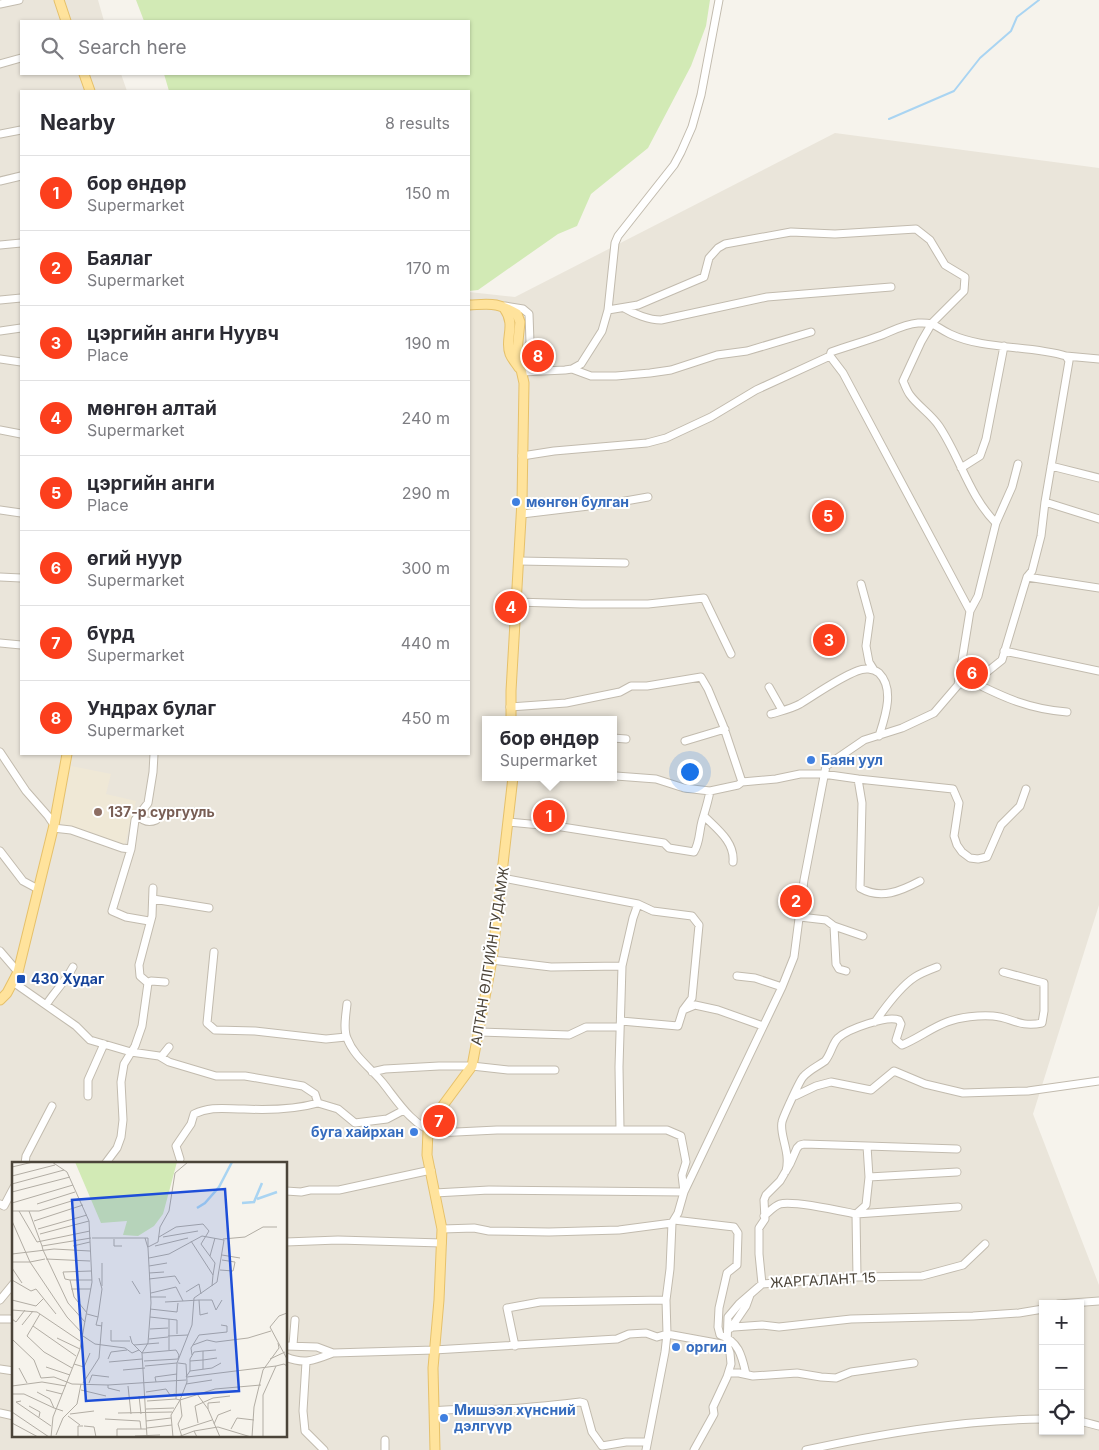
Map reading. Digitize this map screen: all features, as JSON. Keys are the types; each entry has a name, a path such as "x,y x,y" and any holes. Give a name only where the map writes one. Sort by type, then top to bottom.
{"main road":[{"path":"58,0 66,20"},
{"path":"84,75 90,90"},
{"path":"470,305 502,305 509,315 511,323 509,353 522,372 524,383 522,514 511,716"},
{"path":"0,1000 18,972 54,827 67,755"},
{"name":"АЛТАН ӨЛГИЙН ГУДАМЖ","path":"435,1450 434,1350 439,1300 442,1228 427,1155 428,1130 444,1104 472,1066 480,1032 492,960 503,878 513,781"}],"street":[{"path":"0,4 19,0"},
{"path":"572,370 581,364 602,332 608,310 615,243 618,236 674,165 692,128 701,95 719,0"},
{"path":"0,64 20,58"},
{"path":"0,134 20,130"},
{"path":"0,181 20,176"},
{"path":"608,310 638,305 704,277 709,258 718,248 725,244 791,232 835,234 916,229 930,240 945,265 965,276 964,291 932,323 903,381 910,395 938,424 985,512 996,523"},
{"path":"0,245 20,243"},
{"path":"624,308 637,314 661,320 767,297 891,287"},
{"path":"0,300 20,298"},
{"path":"502,305 523,309 529,314 530,342 522,372 572,370 591,376 650,374 671,370 717,356 747,351 811,332"},
{"path":"522,456 554,451 647,444 666,438 711,417 756,390 830,356 832,352 916,323 932,323 950,334 965,339 1056,352 1066,356 1099,359"},
{"path":"0,331 20,328"},
{"path":"961,468 980,456 986,439 1004,346"},
{"path":"830,356 843,373 970,611"},
{"path":"958,685 971,681 987,672 1002,660 1027,577 1032,571 1041,536 1069,362 1066,356"},
{"path":"0,359 20,362"},
{"path":"0,430 20,434"},
{"path":"434,1411 465,1408 503,1409 580,1402 584,1403 592,1432 602,1446 626,1442 646,1446 664,1365 667,1334 666,1300 673,1222 678,1213 684,1192 782,987 794,957 804,880 826,766 864,740 902,728 934,713 958,685 970,611 978,596 996,523 1012,487 1018,464"},
{"path":"1051,466 1099,478"},
{"path":"522,514 648,497"},
{"path":"1045,502 1099,519"},
{"path":"0,510 20,513"},
{"path":"519,561 625,562"},
{"path":"0,577 20,578"},
{"path":"1027,577 1099,588"},
{"path":"862,584 870,617 866,646 874,670 885,681 887,694 887,706 879,736"},
{"path":"516,602 648,604 704,598 731,654"},
{"path":"0,643 20,645"},
{"path":"1004,651 1099,671"},
{"path":"771,714 798,705 858,670 874,670"},
{"path":"510,707 566,703 620,692 631,686 647,686 701,677 708,689 742,782"},
{"path":"971,681 994,693 1030,707 1067,712"},
{"path":"769,687 782,710"},
{"path":"685,740 724,730"},
{"path":"617,738 626,739"},
{"path":"0,752 26,791 48,816 54,827 71,830 122,848 131,849"},
{"path":"149,921 126,917 112,911 131,849 135,820 148,803 154,755"},
{"path":"617,776 656,779 684,788 710,791 738,785 742,782 800,774 824,774 954,789 960,803 954,836 956,845 970,858 978,859 987,857 1001,825 1020,806 1026,789"},
{"path":"858,779 862,803 860,888 871,892 889,894 900,892 920,881"},
{"path":"508,822 562,827 664,843 669,848 694,852 699,844 710,791"},
{"path":"138,816 143,821 152,822 156,820"},
{"path":"704,816 726,839 734,852 733,862"},
{"path":"0,851 23,880 38,889"},
{"path":"480,1032 569,1035 586,1027 620,1024 678,1026 683,1010 692,998 699,925 692,916 653,911 638,904 503,878"},
{"path":"148,983 140,976 139,965 149,921 152,916 153,888"},
{"path":"153,899 209,908"},
{"path":"620,1129 619,1066 622,966 638,904"},
{"path":"800,917 822,918 834,926 863,936"},
{"path":"834,926 836,964 839,969 846,971"},
{"path":"0,951 18,972"},
{"path":"214,952 207,1023 215,1030 255,1031 326,1039 346,1037"},
{"path":"492,960 551,967 622,966"},
{"path":"46,1006 55,990 61,986 74,967"},
{"path":"874,1022 907,983 936,967"},
{"path":"786,1171 788,1163 787,1149 782,1122 794,1096 804,1076 830,1055 837,1039 856,1028 895,1018 901,1024 896,1040 902,1045 947,1022 960,1018 994,1016 1032,1025 1042,1023 1044,983 1003,972"},
{"path":"737,976 755,978 782,987"},
{"path":"148,983 151,981 165,982"},
{"path":"13,982 76,1026 90,1040 131,1052 161,1057 169,1062 216,1076 245,1076 303,1086 314,1094 318,1103"},
{"path":"106,1162 117,1148 121,1137 121,1082 124,1064 142,1026 148,983"},
{"path":"347,1004 346,1037 358,1058 383,1082 404,1110 428,1130 436,1133 497,1130 667,1130 681,1136 686,1162 682,1176 684,1192"},
{"path":"683,1010 695,1006 710,1008 763,1026"},
{"path":"88,1096 88,1080 104,1044"},
{"path":"161,1057 169,1047"},
{"path":"372,1072 386,1069 439,1066 472,1066 508,1070 555,1070"},
{"path":"794,1096 816,1086 831,1082 871,1090 894,1071 925,1084 963,1093 1028,1091 1099,1081"},
{"path":"122,1093 130,1102"},
{"path":"180,1159 176,1146 191,1124 194,1114 204,1109 308,1106 318,1103 338,1109 354,1123 386,1119 404,1110"},
{"path":"25,1162 26,1156 52,1106"},
{"path":"762,1284 759,1228 764,1216 764,1200 766,1195 780,1181 800,1145 957,1149"},
{"path":"857,1277 856,1214 866,1205 869,1177 867,1146"},
{"path":"288,1191 339,1190 431,1170"},
{"path":"869,1177 957,1172"},
{"path":"0,1204 4,1206 12,1190"},
{"path":"435,1193 489,1190 684,1192"},
{"path":"764,1216 777,1205 786,1203 856,1214 958,1208"},
{"path":"442,1228 566,1232 619,1230 673,1222 734,1227 738,1233 737,1265 727,1273 719,1308 718,1327 720,1335 729,1335 762,1325 779,1327 851,1319 973,1316 1039,1310"},
{"path":"288,1242 338,1240 442,1244"},
{"name":"ЖАРГАЛАНТ 15","path":"729,1335 746,1306 750,1294 762,1284 857,1277 922,1276 963,1265 985,1244"},
{"path":"0,1300 12,1285"},
{"path":"515,1346 507,1308 540,1302 666,1300"},
{"path":"1084,1302 1099,1301"},
{"path":"295,1320 290,1346 317,1348 333,1353"},
{"path":"288,1358 306,1362 333,1353 515,1346 617,1339 629,1334 646,1333 657,1337 667,1334 729,1335"},
{"path":"694,1450 714,1414 712,1407 731,1364 729,1335"},
{"path":"729,1335 741,1356 746,1374"},
{"path":"306,1362 303,1411 305,1431 324,1450"},
{"path":"728,1373 753,1376 797,1373 836,1378 851,1372 914,1363"},
{"path":"806,1450 858,1439 933,1428 1020,1419 1039,1419"},
{"path":"1084,1422 1099,1426"},
{"path":"385,1440 385,1450"}],"shaded area":[{"path":"0,0 98,0 104,20 20,20 20,75 121,75 127,90 20,90 20,755 470,755 470,292 515,297 835,133 1099,168 1099,905 1033,1114 1099,1285 1099,1450 0,1450"},
{"name":"137-р сургууль","path":"71,766 111,774 106,794 136,801 125,844 120,845 60,823"}],"green space":[{"path":"136,0 710,0 706,26 691,66 648,148 591,194 577,226 558,234 478,290 470,291 470,90 169,90 164,75 470,75 470,20 144,20"}],"waterway":[{"path":"889,119 954,91 980,58 1011,31 1017,17 1039,0"}],"place":[{"name":"Ундрах булаг","path":"538,356"},
{"name":"мөнгөн булган","path":"516,502"},
{"name":"цэргийн анги","path":"828,516"},
{"name":"мөнгөн алтай","path":"511,607"},
{"name":"цэргийн анги Нуувч","path":"829,640"},
{"name":"өгий нуур","path":"972,673"},
{"name":"Баян уул","path":"811,760"},
{"name":"137-р сургууль","path":"98,812"},
{"name":"бор өндөр","path":"549,816"},
{"name":"Баялаг","path":"796,901"},
{"name":"430 Худаг","path":"21,979"},
{"name":"бүрд","path":"439,1121"},
{"name":"буга хайрхан","path":"414,1132"},
{"name":"оргил","path":"676,1347"},
{"name":"Мишээл хүнсний дэлгүүр","path":"444,1418"}]}
